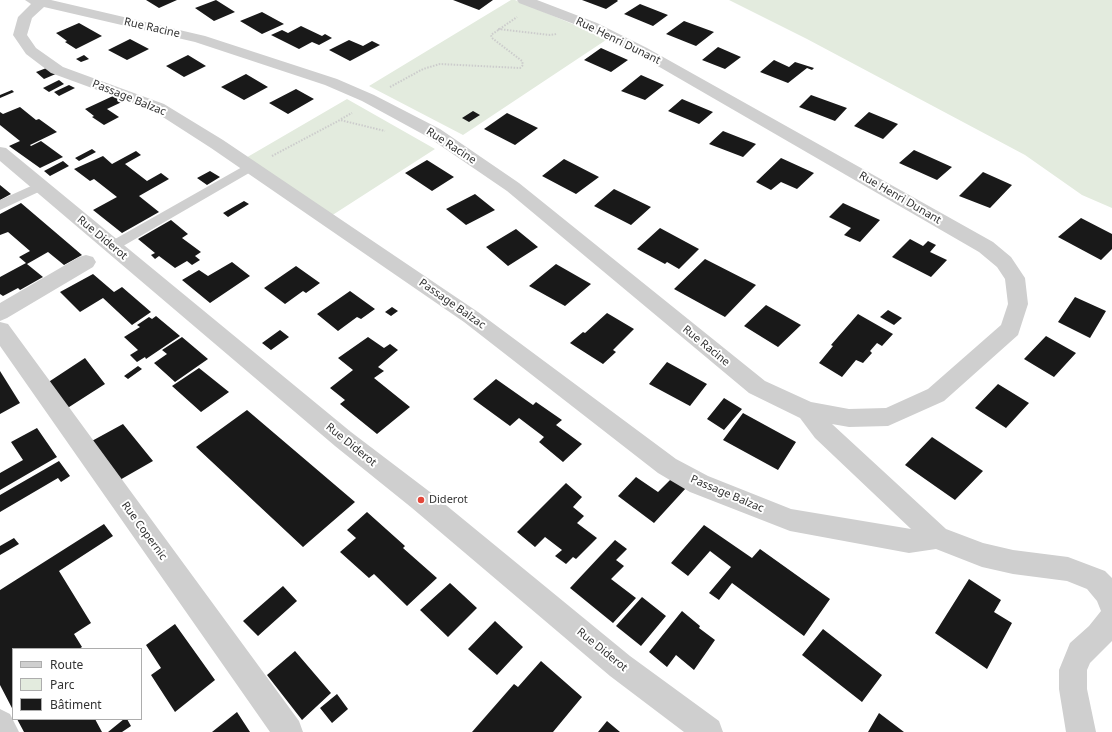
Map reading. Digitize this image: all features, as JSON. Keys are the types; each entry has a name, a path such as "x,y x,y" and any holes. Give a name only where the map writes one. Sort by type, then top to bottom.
{"street":[{"name":"Rue Racine","path":"39,1 200,39 331,82 368,98 434,133 513,187 757,387 808,411"},
{"name":"Passage Balzac","path":"39,1 25,17 20,35 31,51 57,70 158,107 252,166 471,317 667,466 699,484 790,520 908,541 937,537"},
{"name":"Rue Henri Dunant","path":"523,8 592,26 649,55 986,247 1004,262 1015,278 1018,304 1010,329 936,395 888,417 850,418 808,411"},
{"name":"Rue Diderot","path":"0,152 343,439 421,500 620,666 708,732"},
{"path":"0,313 86,262"},
{"name":"Rue Copernic","path":"0,330 288,732"},
{"name":"Passage Balzac","path":"808,411 823,431 937,537 982,555 1013,562 1068,569 1096,580 1108,593 1112,604"},
{"path":"1081,732 1073,688 1073,670 1080,654 1099,636 1112,619"},
{"path":"0,724 4,732"}],"lane":[{"path":"112,246 252,166"},
{"path":"0,206 40,186"}],"path":[{"path":"368,98 423,69 440,64 520,68 523,65 522,61 492,38 491,34 523,8"},
{"path":"498,29 550,36 558,33"},
{"path":"252,166 340,120 388,132"}],"green space":[{"path":"511,0 515,0 575,25 606,40 463,135 369,86"},
{"path":"729,0 1112,0 1112,208 1082,195 1025,155 807,39"},
{"path":"347,99 435,149 331,216 244,159"}],"building":[{"path":"146,0 177,0 159,8"},
{"path":"216,0 235,12 214,21 195,8"},
{"path":"453,0 493,0 479,10"},
{"path":"582,0 617,0 618,1 606,9"},
{"path":"640,4 668,15 653,26 624,14"},
{"path":"262,12 284,24 262,34 240,21"},
{"path":"684,21 714,32 696,46 666,34"},
{"path":"79,23 102,36 76,49 65,42 67,41 56,33"},
{"path":"301,26 322,36 325,34 332,38 319,45 312,42 299,49 271,35 282,30 288,33"},
{"path":"130,39 149,49 127,60 108,50"},
{"path":"349,40 363,46 372,41 380,45 350,61 329,50"},
{"path":"718,47 741,57 725,69 702,60"},
{"path":"601,48 628,60 611,72 584,60"},
{"path":"84,55 89,59 81,62 76,59"},
{"path":"188,55 206,66 184,77 166,66"},
{"path":"774,60 789,67 795,62 814,68 812,70 807,68 788,83 760,72"},
{"path":"49,67 58,73 44,79 36,72"},
{"path":"246,74 268,87 244,100 221,87"},
{"path":"641,75 664,85 645,100 621,91"},
{"path":"59,80 64,84 49,92 43,88"},
{"path":"69,85 75,88 59,96 54,92"},
{"path":"296,89 314,99 288,114 269,103"},
{"path":"12,90 14,92 0,98 0,95"},
{"path":"811,95 847,108 835,121 799,107"},
{"path":"113,96 126,100 107,109 119,117 104,125 92,117 94,116 85,109"},
{"path":"682,99 713,112 699,124 668,111"},
{"path":"20,107 36,120 39,119 57,132 30,145 31,146 41,141 63,157 40,168 9,146 20,141 0,125 0,112 3,114"},
{"path":"473,111 480,115 469,122 462,118"},
{"path":"869,112 898,124 883,139 854,126"},
{"path":"507,113 538,128 515,145 484,129"},
{"path":"723,131 756,144 743,157 709,144"},
{"path":"92,149 96,152 79,161 75,158"},
{"path":"914,150 952,167 937,180 899,163"},
{"path":"136,151 141,155 125,164 147,181 161,173 169,179 139,196 159,212 122,233 93,210 117,197 94,179 90,181 74,169 103,156 112,164"},
{"path":"781,158 814,173 797,189 781,182 771,190 756,182"},
{"path":"564,159 599,177 576,194 542,176"},
{"path":"427,160 454,177 432,191 405,173"},
{"path":"63,161 69,166 50,176 44,171"},
{"path":"210,171 220,177 207,185 197,178"},
{"path":"983,172 1012,185 990,208 959,196"},
{"path":"0,185 11,194 0,200"},
{"path":"614,189 651,207 631,225 594,206"},
{"path":"475,194 495,210 466,225 446,209"},
{"path":"244,201 249,204 228,217 223,213"},
{"path":"21,203 82,255 64,265 48,252 27,264 43,277 20,290 18,288 3,296 0,294 0,277 26,263 19,257 30,251 8,232 0,235 0,214"},
{"path":"843,203 880,220 860,242 844,235 851,228 829,217"},
{"path":"1081,218 1112,234 1112,249 1101,260 1058,237"},
{"path":"171,220 188,234 182,238 201,252 195,256 200,260 192,265 187,261 175,268 159,256 155,259 151,255 155,253 138,239"},
{"path":"660,228 699,249 679,269 667,262 665,264 637,249"},
{"path":"516,229 538,247 508,266 486,247"},
{"path":"910,239 923,246 928,241 936,245 930,252 947,260 931,277 892,257"},
{"path":"705,259 756,285 725,317 674,289"},
{"path":"232,262 250,276 210,303 182,280 199,270 208,276"},
{"path":"556,264 591,284 565,306 529,286"},
{"path":"296,266 320,283 306,293 303,291 285,304 264,288"},
{"path":"93,274 114,292 122,287 151,312 132,325 103,298 80,312 60,292"},
{"path":"350,291 375,309 361,319 357,317 338,331 317,314"},
{"path":"1075,297 1106,311 1090,338 1058,322"},
{"path":"766,305 801,325 778,347 744,326"},
{"path":"392,307 398,311 391,316 385,312"},
{"path":"888,310 902,318 894,325 880,317"},
{"path":"607,313 634,329 613,350 616,352 603,364 570,343 583,332 585,333"},
{"path":"858,314 893,334 882,346 877,343 870,351 872,353 863,363 856,360 842,377 819,363 833,346 831,345"},
{"path":"156,316 180,336 146,359 145,357 137,362 130,355 138,350 124,337 140,327 137,325 149,317 152,319"},
{"path":"280,330 289,337 271,350 262,343"},
{"path":"1046,336 1076,353 1054,377 1024,359"},
{"path":"182,337 208,359 175,382 154,363 167,354 162,350"},
{"path":"368,337 384,348 390,344 398,350 378,367 384,371 374,378 410,407 377,434 340,404 345,400 330,388 353,370 338,358"},
{"path":"85,358 105,384 66,409 47,383"},
{"path":"667,362 707,384 690,406 649,384"},
{"path":"138,366 142,369 128,379 124,376"},
{"path":"199,368 229,392 201,412 172,386"},
{"path":"0,371 20,403 0,414"},
{"path":"496,379 533,405 536,402 562,420 556,425 582,444 563,462 539,442 544,437 519,418 510,426 473,399"},
{"path":"998,384 1029,403 1006,428 975,408"},
{"path":"724,398 742,409 724,430 707,419"},
{"path":"247,410 355,502 303,547 196,447"},
{"path":"743,413 796,442 778,470 723,440"},
{"path":"123,424 153,461 118,481 90,442"},
{"path":"37,428 57,457 0,490 0,473 23,460 11,442"},
{"path":"932,437 983,471 955,500 905,465"},
{"path":"59,461 70,476 61,482 58,478 0,512 0,495"},
{"path":"636,477 658,492 671,479 686,488 654,523 618,496"},
{"path":"566,483 582,497 573,507 584,516 577,523 597,538 576,559 573,557 566,564 555,556 562,550 545,537 535,547 517,532"},
{"path":"367,512 405,546 403,548 437,578 407,606 374,574 369,578 340,552 356,538 347,530"},
{"path":"104,524 113,536 59,571 91,623 74,634 82,647 12,648 12,708 0,685 0,590"},
{"path":"704,525 752,558 760,549 830,599 804,636 732,583 719,600 709,593 731,567 710,551 688,576 671,563"},
{"path":"14,538 19,544 0,555 0,546"},
{"path":"615,540 627,549 616,560 624,566 611,579 636,598 613,623 570,588"},
{"path":"969,579 1001,600 994,612 1012,623 987,669 935,633"},
{"path":"450,583 477,608 448,637 420,610"},
{"path":"283,586 297,601 258,636 243,621"},
{"path":"642,597 666,616 641,646 616,626"},
{"path":"682,611 700,626 699,628 715,640 694,670 676,655 667,667 649,652"},
{"path":"495,621 523,647 497,675 468,649"},
{"path":"175,624 215,680 175,712 151,675 161,668 146,645"},
{"path":"823,629 882,675 862,702 802,655"},
{"path":"295,651 331,693 302,720 267,675"},
{"path":"541,661 582,697 553,732 472,732 514,684 518,687"},
{"path":"337,694 348,709 332,723 320,708"},
{"path":"237,712 250,732 212,732"},
{"path":"879,713 904,732 868,732"},
{"path":"18,720 96,720 102,732 24,732"},
{"path":"123,720 128,720 131,726 122,732 108,732"},
{"path":"607,721 620,732 598,732"}],"place":[{"name":"Diderot","path":"421,500"}]}
